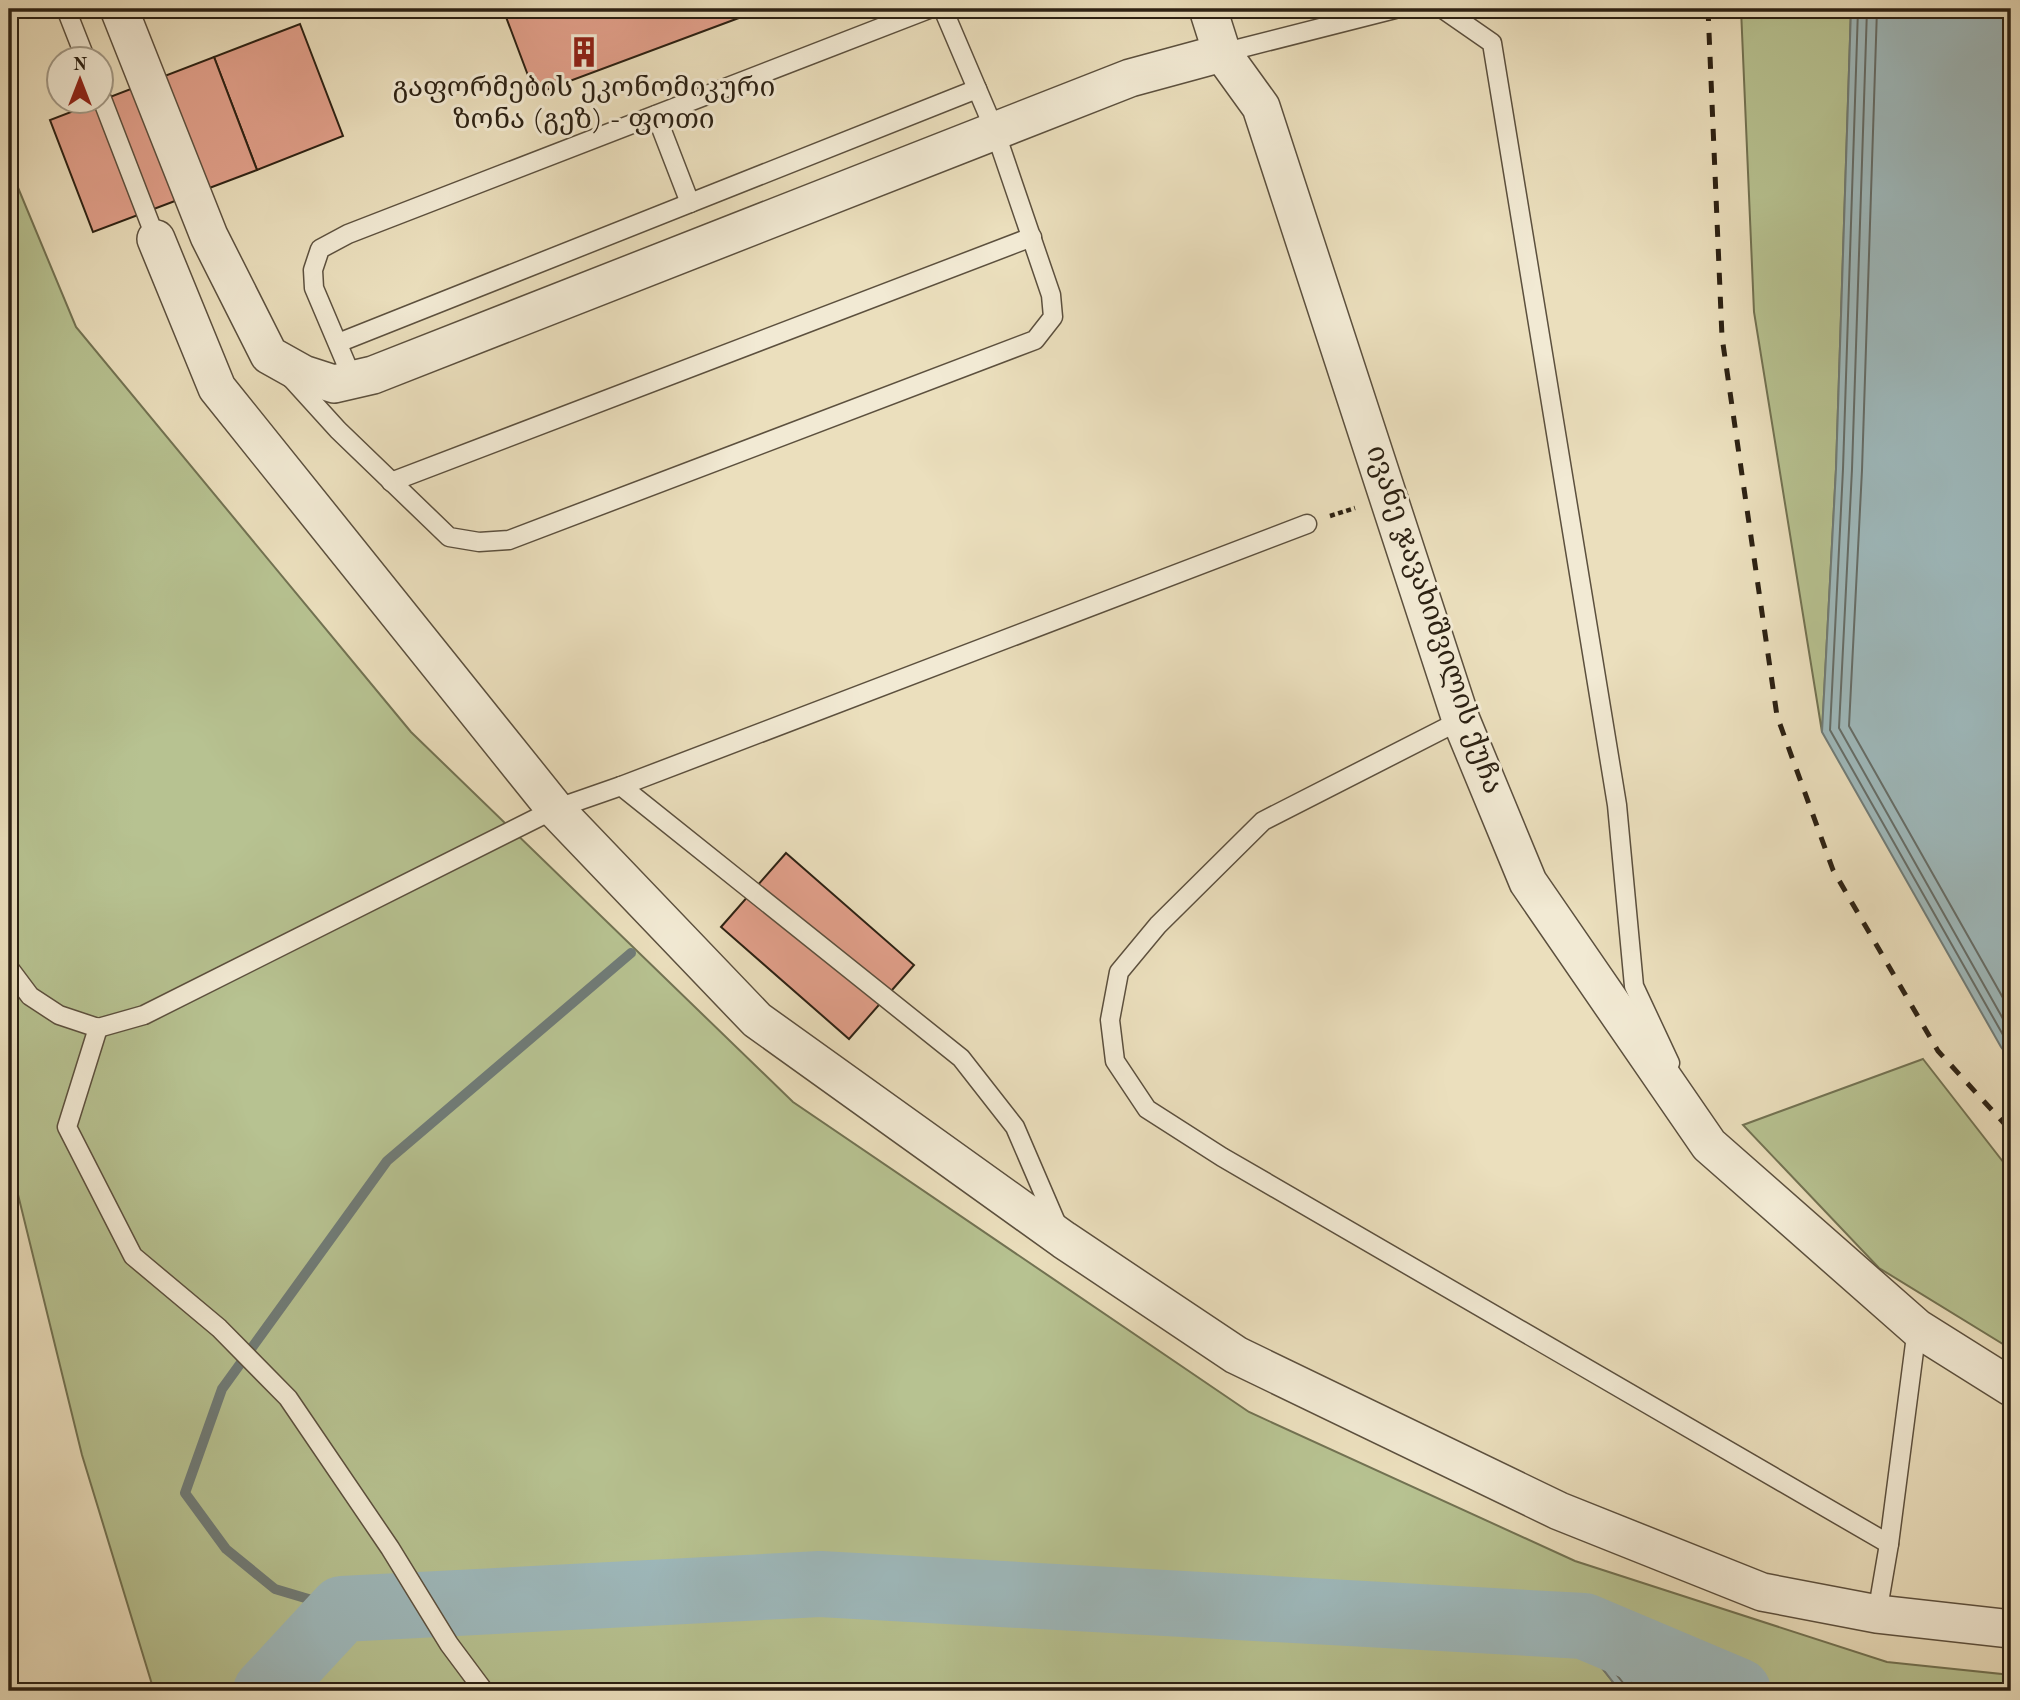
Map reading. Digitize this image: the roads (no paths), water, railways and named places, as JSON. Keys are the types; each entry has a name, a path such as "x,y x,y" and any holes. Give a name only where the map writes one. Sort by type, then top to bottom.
{"street":[{"path":"119,9 209,236 269,355 303,374 334,384 373,375 1130,78 1222,53"},
{"name":"ივანე ჯავახიშვილის ქუჩა","path":"1209,9 1222,53 1261,107 1461,720 1528,882 1709,1145 1917,1328 2011,1387"},
{"path":"156,239 217,388 555,809 757,1020 1064,1240 1237,1354 1559,1511 1762,1592 1877,1614 2011,1629"}],"lane":[{"path":"66,9 81,46"},
{"path":"353,380 314,288 313,270 320,249 348,234 929,9"},
{"path":"269,355 338,430 449,537 479,542 509,540 1035,340 1053,317 1051,295 995,131 943,9"},
{"path":"1222,53 1395,9"},
{"path":"1443,9 1492,43 1617,805 1634,986 1709,1145"},
{"path":"338,343 977,89"},
{"path":"656,115 691,203"},
{"path":"109,116 156,239"},
{"path":"391,482 1031,237"},
{"path":"9,968 30,996 58,1015 98,1028 144,1015 555,809 1307,524"},
{"path":"1461,720 1263,821 1158,925 1119,971 1110,1020 1115,1061 1147,1109 1222,1157 1889,1544"},
{"path":"621,786 961,1058 1014,1127 1064,1240"},
{"path":"98,1028 67,1127 132,1256 219,1328 288,1398 390,1548 449,1644 484,1691"},
{"path":"1877,1614 1889,1544 1917,1328"}],"water":[{"path":"1851,9 2011,9 2011,1060 2001,1047 1822,732 1836,469"},
{"path":"1584,1626 1738,1691 1620,1691 1570,1627"}],"waterway":[{"path":"342,1609 275,1589 226,1549 185,1493 222,1389 387,1161 631,953"},
{"path":"266,1691 342,1609 820,1584 1584,1626 1738,1691"}],"railway":[{"path":"1708,9 1722,337 1777,716 1833,870 1938,1051 2011,1131"}],"place":[{"name":"გაფორმების ეკონომიკური ზონა (გეზ) - ფოთი","path":"584,52"}]}
